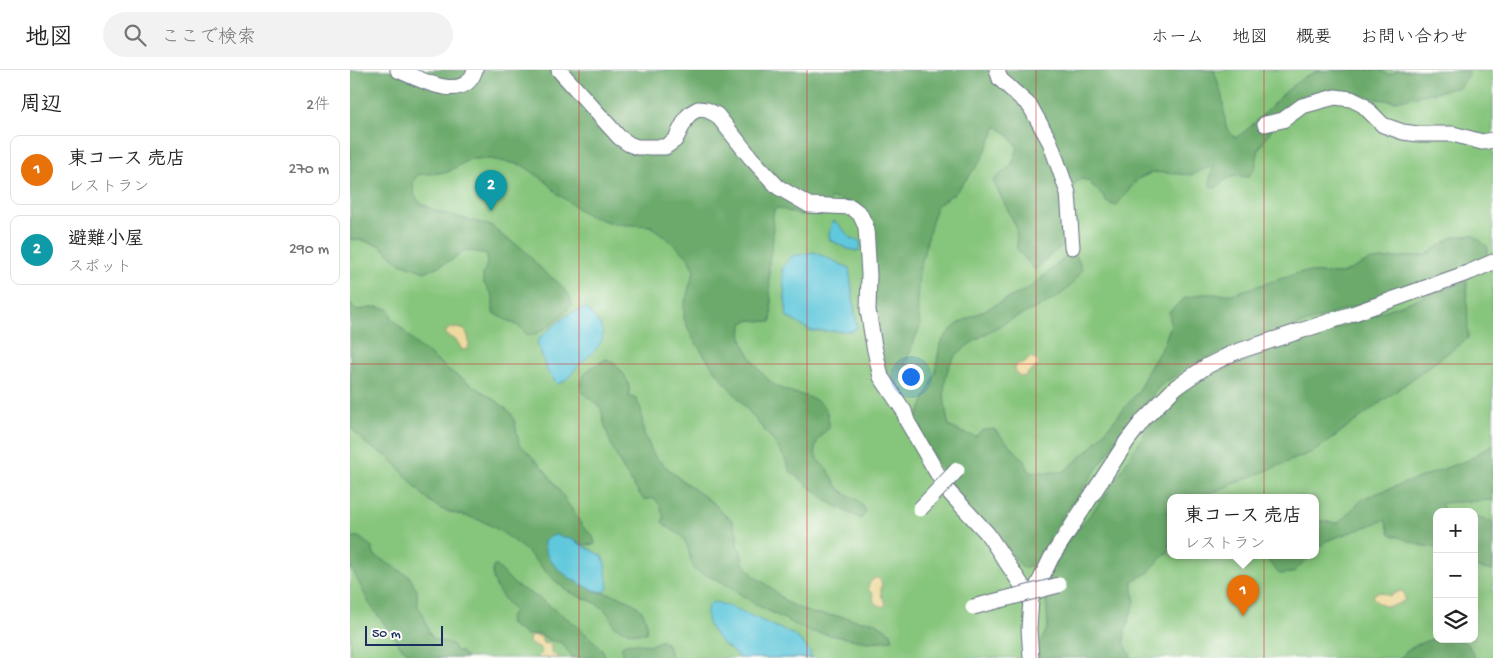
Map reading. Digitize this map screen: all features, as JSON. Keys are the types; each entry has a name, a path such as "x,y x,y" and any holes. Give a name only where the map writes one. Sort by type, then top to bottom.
{"street":[{"path":"398,70 443,88 454,87 467,82 475,70"},
{"path":"559,70 619,137 629,144 637,147 665,147 675,140 691,113 698,109 707,110 717,115 751,158 778,187 809,204 851,207 860,214 866,227 869,275 868,310 881,377 904,411 907,421 947,490 987,533 1031,599"},
{"path":"997,70 1000,79 1030,106 1050,142 1068,193 1072,246"},
{"path":"1265,124 1283,120 1302,106 1335,97 1351,99 1357,102 1383,124 1403,132 1453,134 1482,142 1493,140"},
{"path":"1031,658 1031,599 1052,558 1127,441 1149,414 1176,387 1207,366 1233,353 1349,315 1493,262"},
{"path":"920,509 957,470"},
{"path":"973,606 1059,585"}],"green space":[{"path":"350,70 1214,70 1222,96 1226,127 1235,138 1256,122 1295,84 1318,71 1380,70 1388,75 1398,70 1470,71 1460,87 1395,101 1377,99 1347,91 1300,102 1271,130 1259,149 1255,168 1248,177 1238,176 1230,178 1216,188 1210,186 1214,165 1192,175 1153,172 1138,179 1116,206 1106,202 1090,182 1082,179 1076,182 1062,211 1069,228 1067,243 1035,270 1017,249 1016,226 993,181 1012,164 1018,148 1008,135 997,126 981,161 956,192 936,206 919,272 917,299 920,326 897,386 890,383 877,343 871,263 875,227 857,207 831,198 825,211 812,214 801,215 779,208 774,209 769,267 771,322 750,320 742,323 742,338 752,360 770,381 782,389 814,399 825,409 829,428 817,442 815,454 828,470 840,490 858,501 863,507 866,512 861,519 829,502 790,471 775,443 713,368 692,337 684,319 684,305 694,271 687,256 651,226 614,224 585,214 558,194 543,179 522,165 490,159 470,159 448,172 417,175 413,182 414,194 419,202 436,211 492,226 523,249 570,296 572,305 563,314 540,332 528,336 520,327 493,313 493,297 483,282 487,254 466,250 452,260 425,272 400,263 379,245 350,239"},
{"path":"991,70 1493,70 1493,658 350,658 350,151"},
{"path":"1473,235 1488,247 1485,262 1228,349 1194,363 1160,386 1129,424 1055,527 1042,556 1035,565 1023,568 998,537 961,500 914,425 935,374 940,344 947,334 959,323 1031,287 1074,250 1082,269 1072,285 1049,302 995,328 963,349 951,362 946,378 945,402 949,426 963,433 976,436 983,430 994,429 1024,460 1030,472 1063,472 1091,448 1138,392 1146,374 1164,344 1171,324 1169,312 1185,298 1201,294 1232,294 1302,272 1341,274 1371,260 1426,255 1453,237"},
{"path":"1467,281 1468,338 1315,451 1208,494 1167,494 1167,553 1148,573 1132,581 1135,602 1125,632 1124,643 1132,658 1034,658 1034,654 1048,627 1045,584 1061,550 1104,498 1148,428 1174,395 1202,377"},
{"path":"350,305 358,310 376,307 389,309 392,318 416,344 450,371 497,401 511,413 519,443 543,468 584,528 593,536 595,544 591,545 582,544 569,538 592,591 621,597 638,607 644,614 647,623 646,633 629,632 614,626 610,617 600,606 568,591 550,576 524,549 494,527 477,519 449,512 436,506 422,494 392,461 366,444 350,427"},
{"path":"606,359 616,365 627,379 629,396 636,399 641,409 644,434 655,457 731,519 737,533 737,545 743,562 755,577 788,603 810,613 861,621 874,621 891,633 893,640 867,642 808,631 755,604 722,582 694,570 684,539 662,522 664,518 660,505 654,498 644,500 636,489 611,445 601,408 581,391 583,379 587,371"},
{"path":"1493,444 1493,500 1441,503 1443,508 1433,508 1433,547 1420,545 1390,534 1385,520 1326,541 1319,548 1319,520 1338,523 1364,498 1468,460"},
{"path":"1478,518 1493,522 1493,571 1478,568"},
{"path":"350,537 359,537 372,547 374,555 409,576 417,590 418,607 423,614 430,634 434,639 452,644 456,651 462,652 467,658 415,658 400,646 369,603 350,565"},
{"path":"1266,559 1307,559 1293,573 1279,574"},
{"path":"493,566 497,566 515,585 537,597 575,624 602,649 606,658 573,658 562,643 549,640 540,634 526,635 510,624 509,617 514,611 495,585"},
{"path":"1433,639 1433,643 1466,643 1468,644 1475,658 1400,658 1408,650"},
{"path":"663,640 669,647 671,658 622,658 622,646 627,643 651,645"}],"sand":[{"path":"449,328 459,328 466,332 469,344 468,349 462,350 457,341 446,335"},
{"path":"1031,357 1038,361 1039,365 1023,377 1019,375 1015,370 1017,364 1025,363"},
{"path":"875,578 879,578 881,582 881,594 886,605 884,606 879,606 874,602 873,594 868,589 870,582"},
{"path":"1400,591 1404,592 1405,600 1392,606 1379,604 1373,597 1375,593 1381,592 1389,596"},
{"path":"533,635 541,637 543,643 551,644 551,652 560,658 537,658 542,653 539,647 529,642 530,637"}],"water":[{"path":"832,222 836,222 851,238 860,241 861,246 858,251 848,249 830,240 829,234"},
{"path":"814,252 849,268 857,327 853,331 811,331 787,317 782,269 792,256"},
{"path":"586,308 601,327 602,340 593,352 564,381 557,384 547,371 537,342 540,337 569,314"},
{"path":"554,535 569,538 602,556 605,563 608,588 604,592 575,581 556,567 549,559 544,541"},
{"path":"716,602 794,635 810,652 811,658 740,658 710,628 707,612 709,604"}],"place":[{"name":"避難小屋","path":"491,211"},
{"name":"東コース 売店","path":"1243,616"}]}
